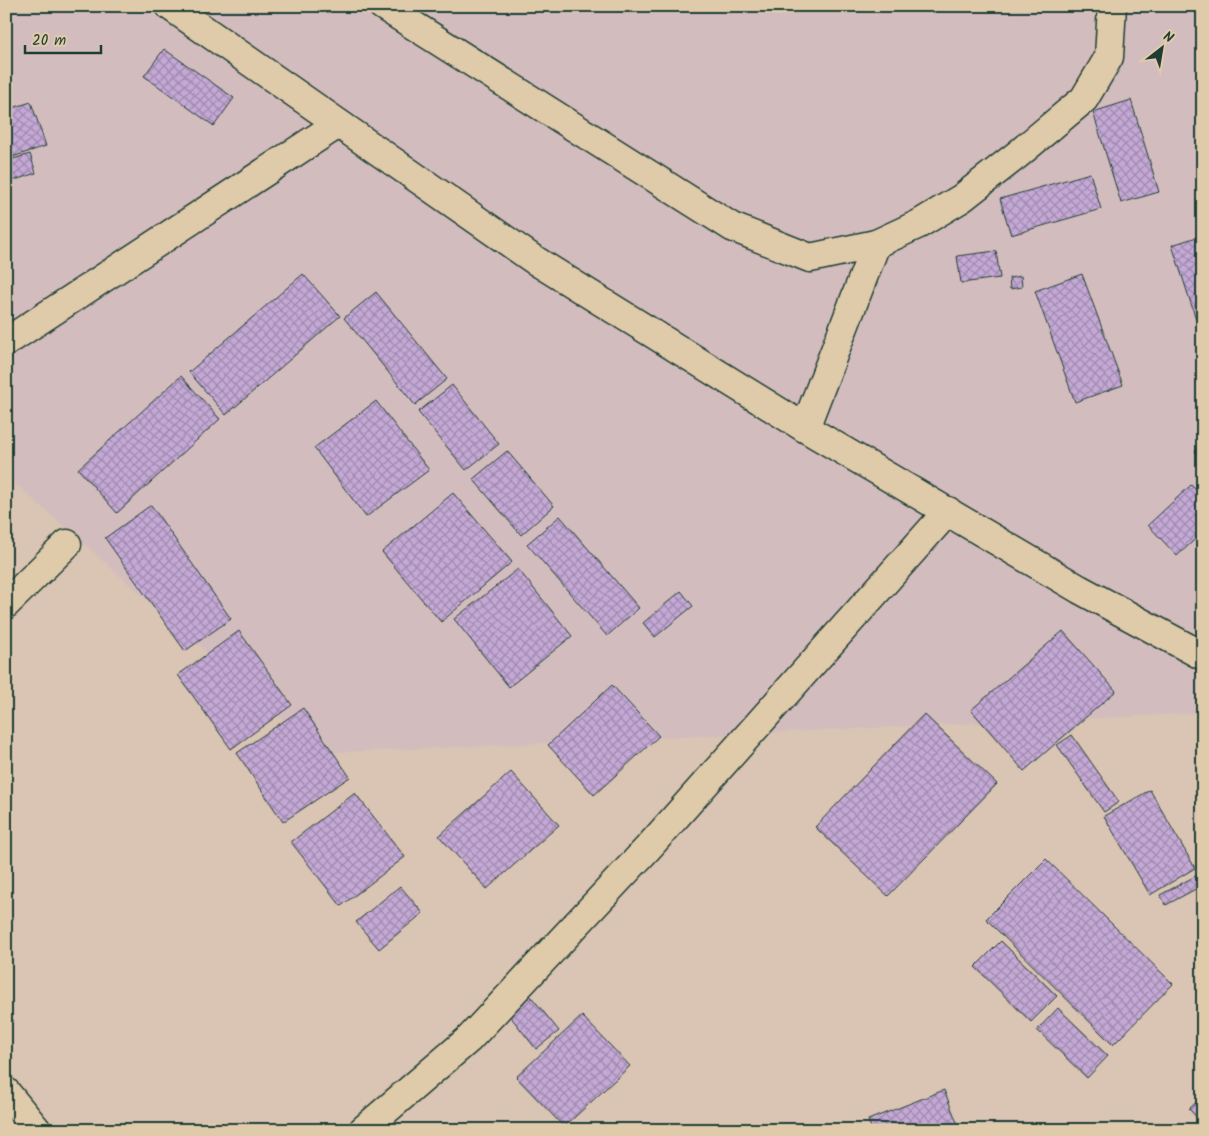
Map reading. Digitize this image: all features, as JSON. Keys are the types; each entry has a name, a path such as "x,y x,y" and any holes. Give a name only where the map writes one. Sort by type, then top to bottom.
{"street":[{"path":"170,6 533,259 804,428 1079,589 1203,656"},
{"path":"383,6 732,227 810,258 876,244 919,224 962,198 1017,155 1084,99 1109,57 1112,6"},
{"path":"6,342 338,124"},
{"path":"804,428 876,244"},
{"path":"363,1130 469,1039 489,1018 648,848 948,511"},
{"path":"6,604 67,544"},
{"path":"6,1092 37,1130"}],"shaded area":[{"path":"6,6 1203,6 1203,713 321,753 6,475"}],"building":[{"path":"164,49 234,98 214,126 144,76"},
{"path":"1131,100 1159,192 1121,203 1093,112"},
{"path":"31,102 46,146 6,159 6,110"},
{"path":"30,154 36,173 6,183 6,161"},
{"path":"1090,173 1101,209 1011,235 1000,199"},
{"path":"1203,235 1203,316 1196,319 1172,245"},
{"path":"996,251 1000,278 961,283 957,256"},
{"path":"303,274 340,316 226,415 189,372"},
{"path":"1082,274 1123,385 1075,402 1035,291"},
{"path":"1021,276 1022,287 1010,289 1009,278"},
{"path":"376,292 447,379 415,405 344,318"},
{"path":"181,376 220,419 117,513 78,469"},
{"path":"452,385 499,444 466,470 418,412"},
{"path":"376,401 429,470 366,517 314,448"},
{"path":"1203,445 1203,462 1195,451"},
{"path":"507,451 554,506 521,535 473,479"},
{"path":"1191,485 1203,497 1203,532 1177,556 1148,525"},
{"path":"453,493 512,562 441,622 382,552"},
{"path":"151,505 231,619 185,651 105,538"},
{"path":"560,516 639,608 607,636 527,544"},
{"path":"518,569 572,636 509,687 454,619"},
{"path":"681,591 693,606 655,637 643,623"},
{"path":"239,631 292,705 231,749 178,675"},
{"path":"1063,631 1116,691 1024,771 971,710"},
{"path":"612,685 659,736 594,795 548,745"},
{"path":"303,708 350,777 283,822 237,753"},
{"path":"924,714 997,784 888,896 815,827"},
{"path":"1072,735 1119,802 1104,812 1057,745"},
{"path":"511,772 559,825 487,889 439,836"},
{"path":"1150,790 1195,868 1150,895 1104,816"},
{"path":"355,793 405,857 341,906 291,842"},
{"path":"1046,859 1173,984 1113,1045 986,919"},
{"path":"1203,872 1203,885 1166,905 1160,895"},
{"path":"400,886 423,913 379,949 356,922"},
{"path":"1001,941 1057,996 1031,1022 975,967"},
{"path":"525,989 559,1031 536,1049 502,1006"},
{"path":"1058,1008 1108,1056 1087,1078 1037,1030"},
{"path":"582,1016 630,1066 564,1127 516,1077"},
{"path":"944,1090 960,1130 872,1130 868,1120"},
{"path":"1203,1096 1203,1124 1189,1109"}]}
